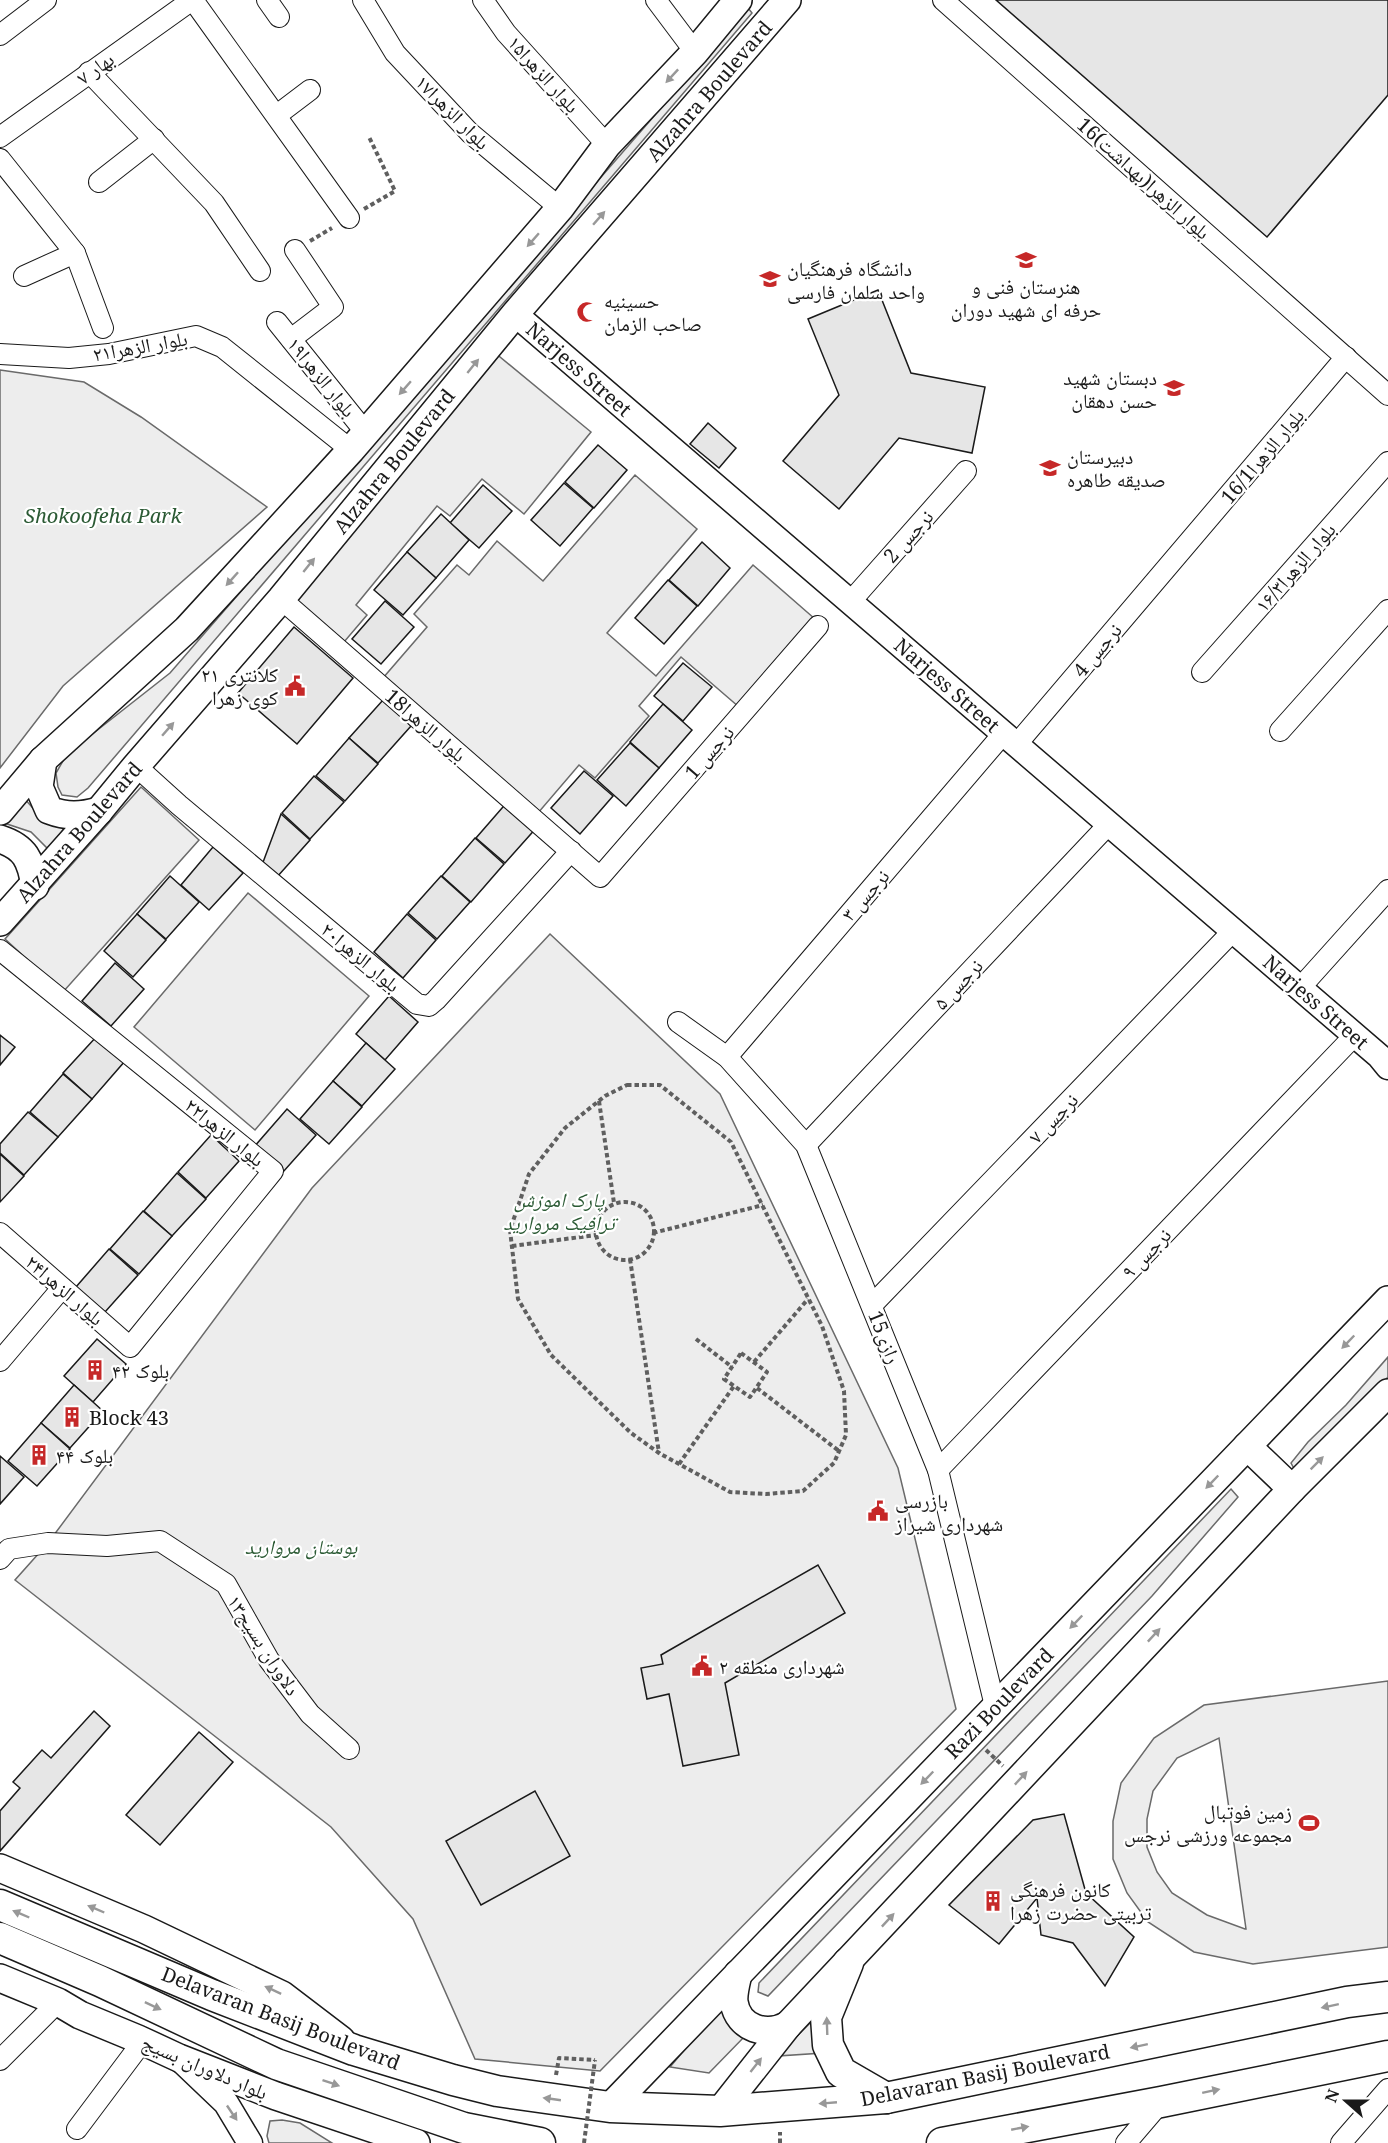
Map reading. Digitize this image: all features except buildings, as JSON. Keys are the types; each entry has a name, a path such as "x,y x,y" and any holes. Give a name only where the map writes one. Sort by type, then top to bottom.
{"main road":[{"name":"Alzahra Boulevard","path":"0,811 44,760 187,629 358,441 560,208 607,145 695,52 738,0"},
{"path":"750,0 769,21"},
{"name":"Alzahra Boulevard","path":"0,922 34,886 281,599 515,314 787,0"},
{"path":"44,760 39,787 49,810 78,817 99,811"},
{"path":"0,839 23,851 33,870 34,886"},
{"name":"Razi Boulevard","path":"610,2107 1388,1300"},
{"path":"720,2111 788,2025 1292,1489 1388,1393"},
{"path":"1247,1446 1292,1489"},
{"path":"0,1868 144,1929 282,1995 354,2050"},
{"name":"Delavaran Basij Boulevard","path":"0,1905 212,1995 354,2050 497,2091 610,2107 720,2111 886,2098 1347,2002 1388,1997"},
{"name":"Delavaran Basij Boulevard","path":"0,1938 100,1981 276,2064 464,2128 540,2143"},
{"path":"848,1963 826,2017 828,2045 841,2072 886,2098"},
{"path":"738,1974 734,2000 737,2013 749,2027 764,2031 779,2030 788,2025"},
{"name":"بلوار دلاوران بسیج","path":"0,1977 179,2058 276,2096 416,2143"},
{"path":"942,2143 1388,2056"}],"street":[{"path":"1,32 46,0"},
{"path":"193,0 349,218"},
{"name":"بهار ۷","path":"0,137 193,0"},
{"path":"267,0 279,16"},
{"name":"بلوار الزهرا۱۷","path":"363,0 395,53 462,125 560,208"},
{"name":"بلوار الزهرا۱۵","path":"483,0 506,33 607,145"},
{"path":"656,0 695,52"},
{"name":"16بلوار الزهرا(بهداشت)","path":"943,0 1388,394"},
{"path":"89,72 214,203 260,272"},
{"path":"277,115 310,90"},
{"path":"99,182 153,139"},
{"path":"0,159 75,253 103,328"},
{"path":"291,339 333,307 295,250"},
{"path":"24,276 75,253"},
{"name":"Narjess Street","path":"515,314 1233,931 1355,1035 1386,1058"},
{"name":"بلوار الزهرا۱۹","path":"277,322 291,339 358,441"},
{"name":"بلوار الزهرا۲۱","path":"0,354 69,358 109,354 196,336 222,347 358,441"},
{"name":"بلوار الزهرا16/1","path":"1177,555 1346,357"},
{"name":"بلوار الزهرا۱۶/۳","path":"1202,672 1388,462"},
{"name":"2 نرجس","path":"850,602 966,471"},
{"name":"4 نرجس","path":"1010,739 1177,555"},
{"name":"18بلوار الزهرا","path":"281,599 600,877"},
{"path":"1280,731 1388,610"},
{"name":"1 نرجس","path":"600,877 818,626"},
{"name":"نرجس ۳","path":"727,1057 1010,739"},
{"name":"بلوار الزهرا۲۰","path":"136,766 179,805 417,1004 429,1006 436,1000 571,850"},
{"name":"نرجس ۵","path":"807,1145 1109,824"},
{"path":"1300,988 1388,890"},
{"name":"نرجس ۷","path":"872,1305 1233,931"},
{"name":"بلوار الزهرا۲۲","path":"0,950 273,1171 130,1347"},
{"name":"15رازی","path":"678,1022 727,1057 807,1145 938,1470 995,1706"},
{"name":"نرجس ۹","path":"938,1470 1355,1035"},
{"name":"بلوار الزهرا۲۴","path":"0,1233 130,1347"},
{"path":"0,1361 62,1288"},
{"name":"دلاوران بسیج۱۳","path":"0,1559 9,1550 48,1542 106,1546 160,1541 226,1584 268,1660 310,1714 349,1749"},
{"path":"0,2060 58,2002"},
{"path":"77,2129 143,2041"},
{"path":"179,2058 226,2103 250,2143"},
{"path":"1341,2143 1388,2089"},
{"path":"1125,2143 1161,2102"}],"path":[{"path":"627,1085 660,1085 731,1142 763,1205 822,1326 844,1391 846,1435 834,1463 803,1491 766,1494 730,1492 659,1453 631,1433 551,1355 518,1299 510,1230 529,1174 565,1128 605,1096 627,1085"},
{"path":"599,1101 614,1203"},
{"path":"623,1201 642,1207 652,1223 651,1242 639,1256 621,1260 612,1257 599,1244 596,1235 599,1216 605,1208 614,1203 623,1201"},
{"path":"653,1233 763,1205"},
{"path":"512,1246 596,1235"},
{"path":"630,1259 659,1453"},
{"path":"754,1362 808,1299"},
{"path":"696,1339 732,1367"},
{"path":"741,1353 767,1372 750,1397 724,1378 732,1367 741,1353"},
{"path":"679,1464 734,1386"},
{"path":"757,1388 839,1451"},
{"path":"969,1734 1018,1780"},
{"path":"559,2058 595,2060 584,2143"}],"shaded area":[{"path":"748,8 752,13 88,788 77,797 62,795 56,773 67,754 170,673"},
{"path":"494,352 591,432 524,514 482,479 450,516 437,506 356,605 367,615 344,642 292,599"},
{"name":"Shokoofeha Park","path":"0,370 84,382 141,417 267,507 63,686 0,768"},
{"path":"635,475 697,529 607,633 656,676 753,565 815,619 739,707 681,657 639,706 649,716 595,778 579,765 538,813 383,678 427,627 414,614 457,565 469,575 497,541 543,581"},
{"path":"141,787 199,840 63,992 5,939"},
{"path":"22,796 40,816 65,827 49,850 31,832 1,822"},
{"path":"248,893 369,996 255,1130 134,1027"},
{"name":"بوستان مروارید","path":"550,934 720,1094 898,1468 956,1709 600,2071 475,2059 413,1919 331,1827 15,1580 48,1543 312,1188"},
{"path":"1388,1357 1388,1377 1296,1472 1291,1463"},
{"path":"1231,1489 1238,1497 1152,1596 768,1996 758,1992 759,1983"},
{"path":"1388,1681 1388,1947 1253,1964 1194,1952 1148,1922 1127,1893 1113,1859 1113,1821 1121,1783 1154,1738 1204,1705","holes":["1219,1738 1246,1929 1207,1915 1172,1893 1157,1872 1147,1847 1147,1819 1153,1791 1177,1758"]},
{"path":"723,2004 746,2035 709,2073 670,2067"},
{"path":"813,2020 823,2053 777,2056"},
{"path":"270,2121 300,2123 332,2143 269,2143 267,2136"}],"place":[{"name":"هنرستان فنی و حرفه ای شهید دوران","path":"1026,260"},
{"name":"دانشگاه فرهنگیان واحد سلمان فارسی","path":"770,279"},
{"name":"حسینیه صاحب الزمان","path":"587,312"},
{"name":"دبستان شهید حسن دهقان","path":"1174,388"},
{"name":"دبیرستان صدیقه طاهره","path":"1050,468"},
{"name":"کلانتری ۲۱ کوی زهرا","path":"295,686"},
{"name":"بلوک ۴۲","path":"95,1370"},
{"name":"Block 43","path":"72,1417"},
{"name":"بلوک ۴۴","path":"39,1455"},
{"name":"بازرسی شهرداری شیراز","path":"878,1511"},
{"name":"شهرداری منطقه ۲","path":"702,1666"},
{"name":"زمین فوتبال مجموعه ورزشی نرجس","path":"1309,1823"},
{"name":"کانون فرهنگی تربیتی حضرت زهرا","path":"993,1901"}],"park label":[{"name":"پارک اموزش ترافیک مروارید","path":"559,1210"}]}
